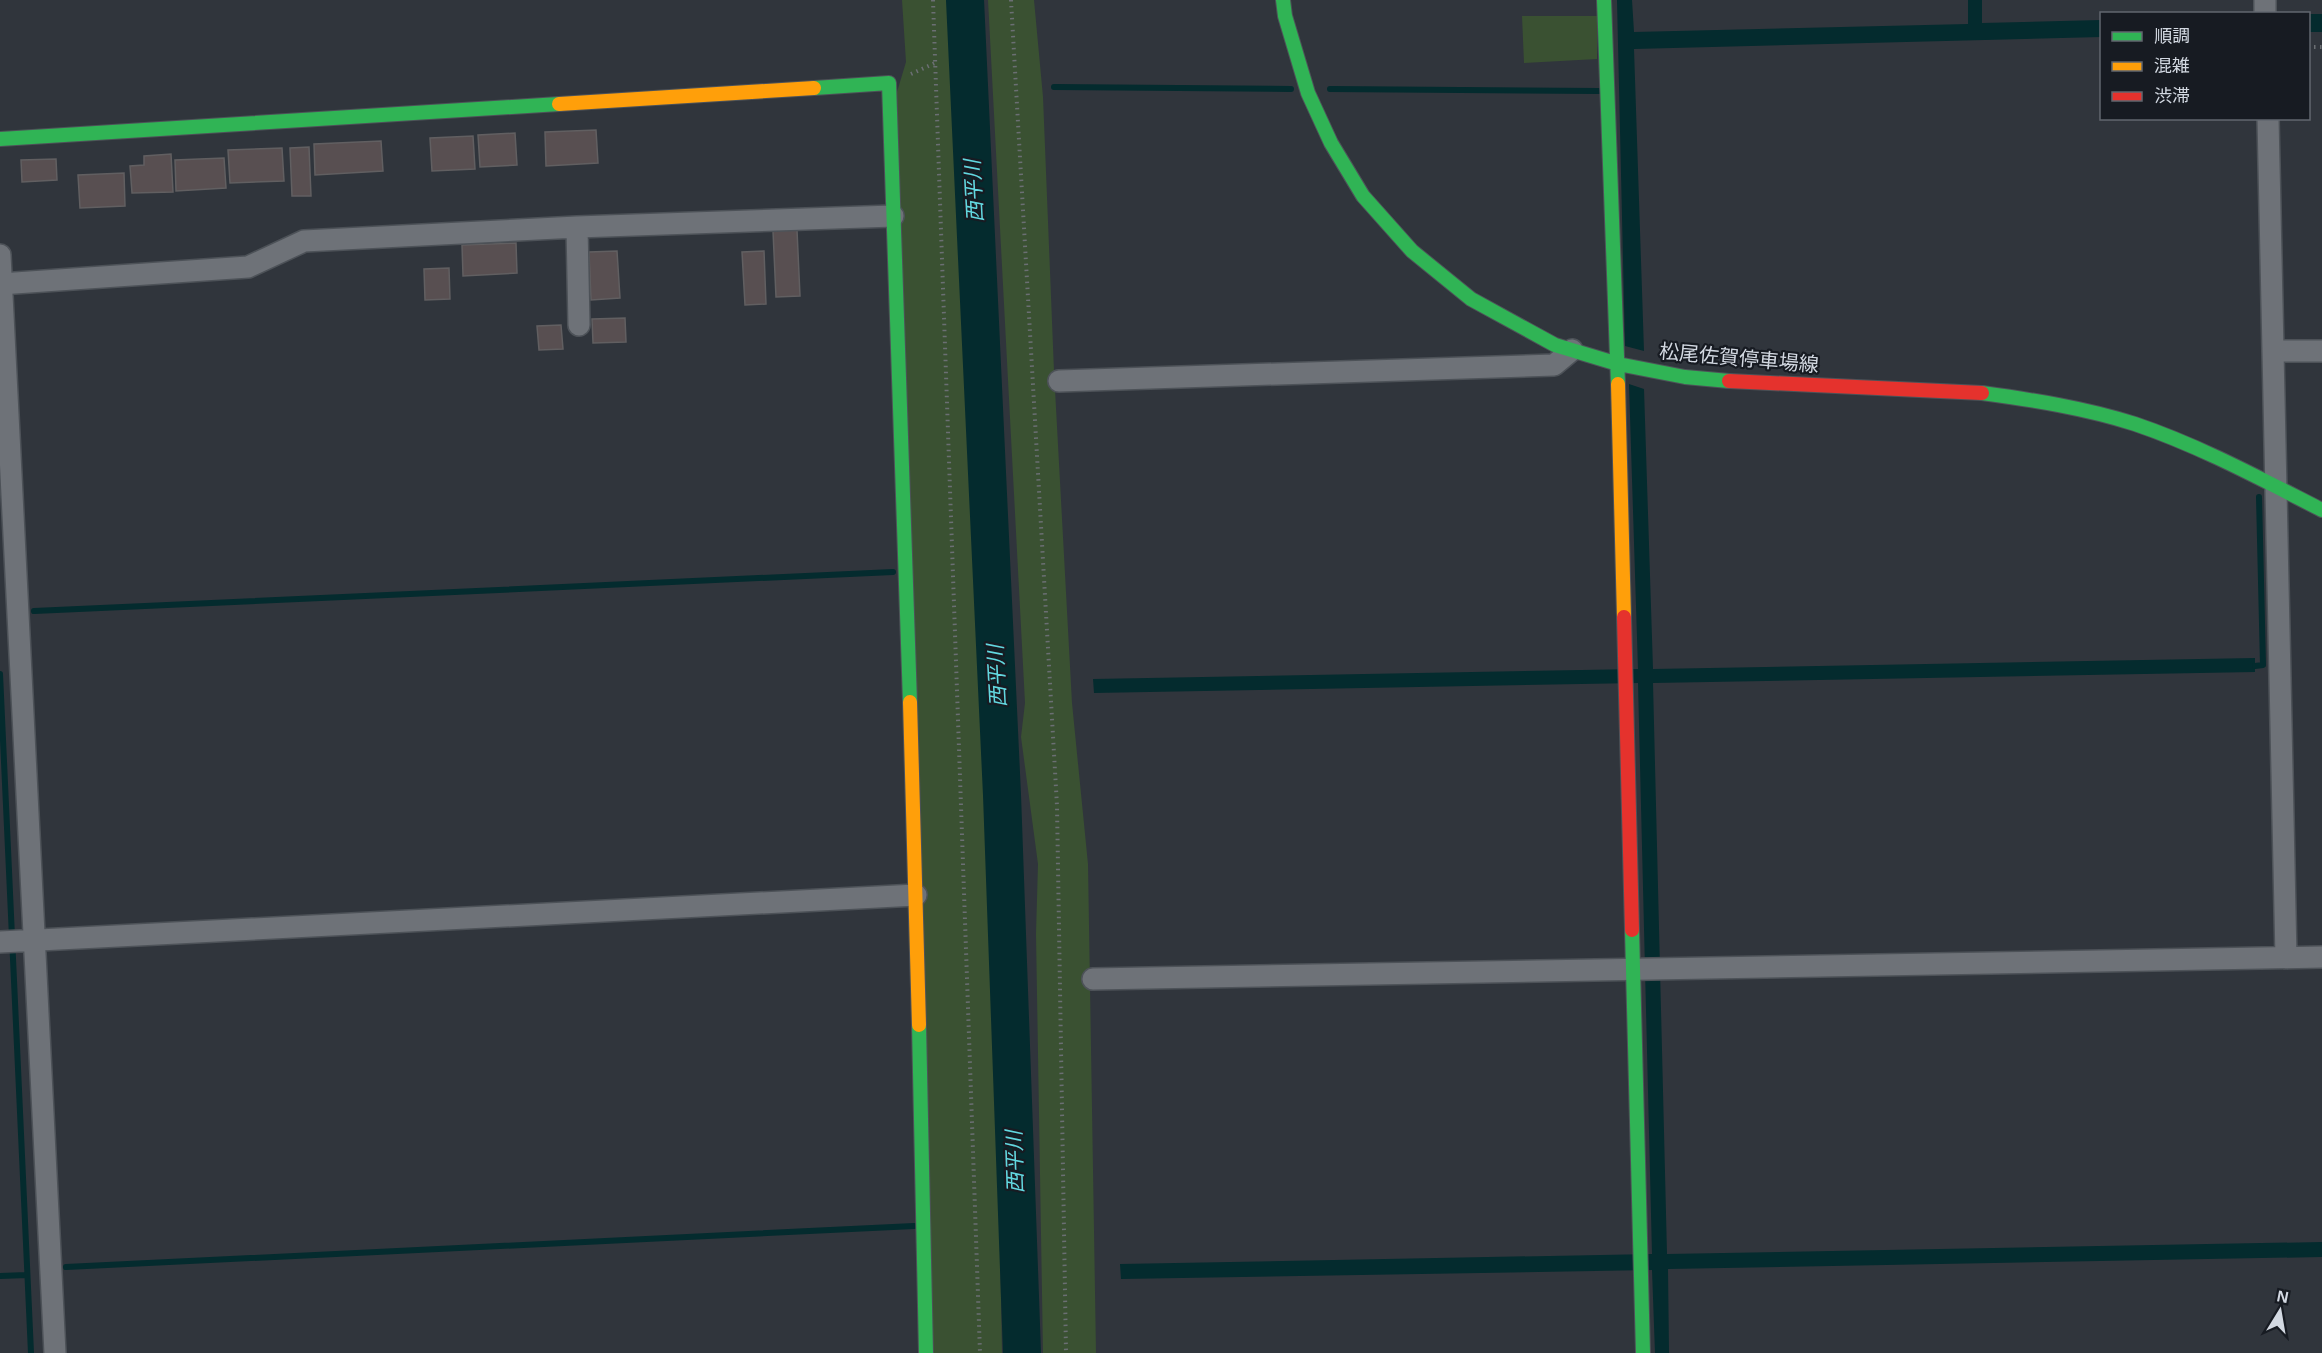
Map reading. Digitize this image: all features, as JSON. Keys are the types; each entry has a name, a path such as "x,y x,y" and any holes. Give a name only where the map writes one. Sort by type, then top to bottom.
{"street":[{"name":"松尾佐賀停車場線","path":"1284,0 1285,16 1308,93 1331,143 1363,196 1412,251 1471,299 1555,345 1618,364 1685,377 1765,384 1975,392 2052,404 2134,424 2211,454 2322,510"},
{"path":"1605,0 1618,364 1643,1353"},
{"path":"0,139 888,83 916,895 926,1353"},
{"path":"2268,120 2286,958"},
{"path":"1,284 248,267 304,241 577,227 893,216"},
{"path":"577,227 579,325"},
{"path":"0,255 55,1353"},
{"path":"1059,381 1554,365 1572,350"},
{"path":"2273,351 2322,351"},
{"path":"2,942 916,895"},
{"path":"1093,979 2322,957"}],"path":[{"path":"933,0 980,1353"},
{"path":"1011,0 1057,806 1066,1353"}],"green space":[{"path":"902,0 949,0 957,142 975,610 995,981 1002,1353 933,1353 897,92 906,62"},
{"path":"988,0 1034,0 1043,97 1054,371 1072,703 1088,864 1096,1353 1043,1353 1036,934 1038,864 1021,737 1025,703"},
{"path":"1522,16 1597,16 1597,59 1524,63"}],"shaded area":[{"path":"1617,0 1632,0 1634,32 1968,24 1968,0 1982,0 1982,23 2100,20 2100,37 1634,49 1644,351 1625,346"},
{"path":"2310,14 2322,14 2322,32 2310,32"},
{"path":"1629,384 1644,389 1653,669 2255,658 2255,672 1653,683 1667,1254 2322,1242 2322,1257 1668,1269 1669,1353 1655,1353 1652,1270 1121,1279 1120,1264 1652,1254 1638,683 1094,693 1093,679 1638,669"}],"building":[{"path":"596,130 598,163 546,166 545,132"},
{"path":"515,133 517,165 480,167 478,135"},
{"path":"473,136 475,169 432,171 430,138"},
{"path":"381,141 383,171 315,175 314,144"},
{"path":"309,147 311,196 292,196 290,148"},
{"path":"282,148 284,181 230,183 228,150"},
{"path":"171,154 173,192 132,193 130,166 144,165 144,156"},
{"path":"224,158 226,188 176,191 175,160"},
{"path":"56,159 57,180 22,182 21,160"},
{"path":"124,173 125,206 80,208 78,175"},
{"path":"797,230 800,296 776,297 773,231"},
{"path":"516,243 517,273 463,276 462,245"},
{"path":"617,251 620,298 591,300 589,252"},
{"path":"764,251 766,304 745,305 742,252"},
{"path":"449,268 450,299 425,300 424,269"},
{"path":"625,318 626,342 593,343 592,319"},
{"path":"561,325 563,349 539,350 537,326"}],"waterway":[{"name":"西平川","path":"965,0 1002,795 1022,1353"},
{"path":"1054,87 1291,89"},
{"path":"1330,89 1599,91"},
{"path":"2255,666 2263,665 2259,497"},
{"path":"34,611 893,572"},
{"path":"0,674 31,1353"},
{"path":"66,1267 914,1226"},
{"path":"0,1276 27,1275"}],"traffic: fast":[{"path":"1283,0 1285,16 1308,93 1331,143 1363,196 1412,251 1471,299 1555,345 1618,364 1685,377 1729,381"},
{"path":"1604,0 1618,384"},
{"path":"814,88 889,83 910,702"},
{"path":"0,139 559,104"},
{"path":"1982,393 2078,409 2135,424 2207,453 2322,510"},
{"path":"1632,930 1643,1353"},
{"path":"919,1025 926,1353"}],"traffic: slow":[{"path":"559,104 814,88"},
{"path":"1618,384 1624,617"},
{"path":"910,702 919,1025"}],"traffic: jam":[{"path":"1729,381 1982,393"},
{"path":"1624,617 1632,930"}]}
